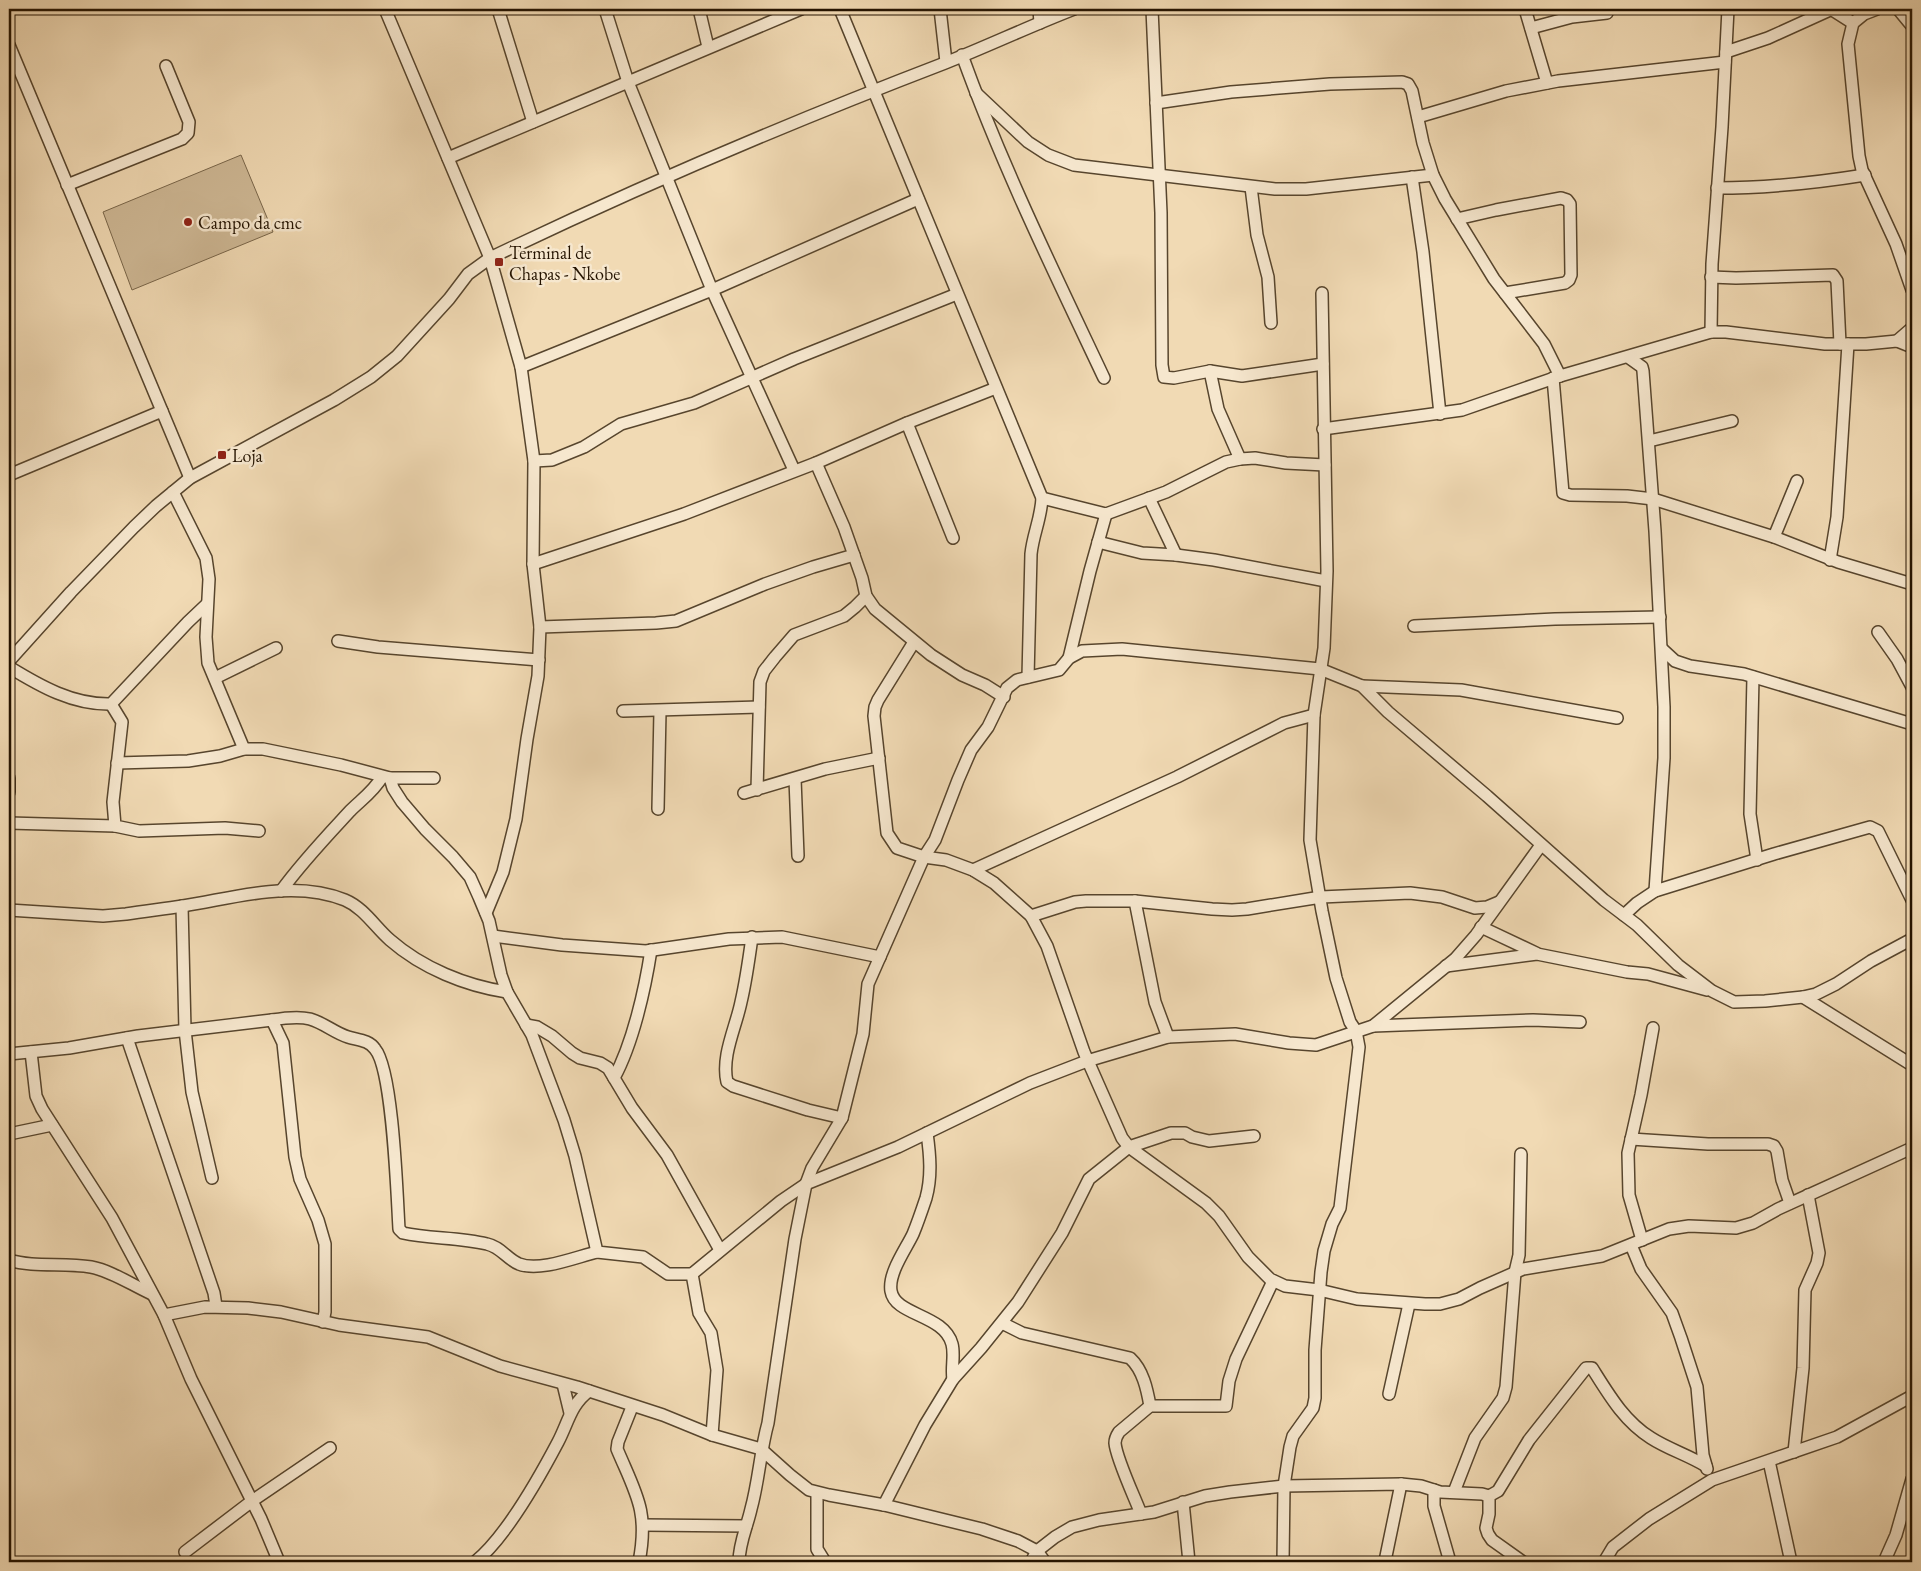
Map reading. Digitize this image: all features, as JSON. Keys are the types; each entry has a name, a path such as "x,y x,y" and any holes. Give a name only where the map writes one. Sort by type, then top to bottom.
{"street":[{"path":"385,9 490,258 521,368 534,461 533,564 540,627 539,660 516,819 503,872 486,913"},
{"path":"498,9 533,122"},
{"path":"605,9 628,82 668,177 712,290 794,470"},
{"path":"699,9 708,47"},
{"path":"448,158 801,9"},
{"path":"840,9 1042,498 1041,514 1032,543 1031,554 1028,678"},
{"path":"940,9 946,62"},
{"path":"1039,9 1040,23"},
{"path":"9,661 71,592 134,527 173,492 190,478 334,400 371,377 397,356 449,300 468,274 490,258 668,177 1074,9"},
{"path":"1152,9 1161,214 1164,377 1168,378 1210,371 1242,376 1323,364"},
{"path":"1525,9 1547,83"},
{"path":"1711,332 1711,277 1728,9"},
{"path":"1418,116 1480,98 1547,83 1725,57 1832,9 1853,23"},
{"path":"1877,9 1864,14 1853,23 1848,44 1859,156 1896,244 1912,290"},
{"path":"1898,9 1912,26"},
{"path":"1531,28 1572,17 1607,13"},
{"path":"9,45 190,478"},
{"path":"962,56 976,93 1042,244 1104,378"},
{"path":"67,185 182,139 188,133 189,122 166,66"},
{"path":"1156,103 1231,92 1330,84 1402,82 1408,84 1412,91 1423,143 1433,174 1457,219 1494,279 1544,344 1556,377 1564,493 1570,495 1627,496 1653,499 1774,537 1830,560 1912,584"},
{"path":"976,93 1028,142 1062,161 1074,165 1275,189 1306,189 1412,178 1433,174"},
{"path":"1716,188 1780,186 1865,174"},
{"path":"1412,178 1423,252 1440,414"},
{"path":"1251,187 1257,235 1268,277 1271,323"},
{"path":"1457,219 1562,198 1570,204 1570,280 1565,283 1505,293"},
{"path":"521,368 712,290 918,199"},
{"path":"1711,277 1833,275 1837,281 1844,344 1838,507 1830,560"},
{"path":"1283,1562 1284,1486 1293,1436 1312,1408 1315,1398 1315,1350 1319,1290 1324,1251 1332,1224 1340,1208 1359,1047 1356,1031 1350,1022 1336,978 1310,840 1314,715 1324,648 1326,581 1322,293"},
{"path":"534,461 552,460 595,442 621,424 694,403 794,359 958,294"},
{"path":"1897,341 1912,328"},
{"path":"1324,429 1462,410 1556,377 1711,332 1844,344 1897,341 1912,347"},
{"path":"1628,357 1642,366 1643,371 1662,649 1664,758 1655,891"},
{"path":"1210,371 1218,409 1240,459"},
{"path":"533,564 684,514 816,463 907,423 996,388"},
{"path":"9,475 162,411"},
{"path":"1649,440 1732,421"},
{"path":"907,423 953,538"},
{"path":"1042,498 1106,514 1166,492 1226,462 1255,458 1286,463 1325,465"},
{"path":"816,463 844,528 866,596 875,609 914,642 962,675 985,685 1004,697"},
{"path":"1774,537 1797,481"},
{"path":"173,492 206,558 209,579 206,648 208,663 244,749"},
{"path":"1149,498 1176,554"},
{"path":"1069,658 1106,514"},
{"path":"1098,542 1142,553 1176,554 1326,581"},
{"path":"540,627 676,621 765,584 854,555"},
{"path":"757,790 760,682 764,672 794,635 844,616 866,596"},
{"path":"9,667 33,682 66,696 89,703 111,704 207,604"},
{"path":"1414,626 1555,619 1660,617"},
{"path":"1878,632 1897,659 1912,687"},
{"path":"338,640 378,647 539,660"},
{"path":"914,642 875,707 874,716 887,833 897,848 924,857 946,860 973,870 994,882 1031,916 1047,946 1087,1061 1122,1138 1128,1147 1206,1203 1233,1234 1248,1257 1273,1281 1285,1286 1319,1290 1357,1299 1409,1304 1440,1304 1459,1299 1515,1272 1602,1256 1669,1229 1689,1226 1736,1228 1753,1223 1790,1203 1912,1148"},
{"path":"215,678 276,648"},
{"path":"739,1562 751,1509 761,1449 768,1424 795,1238 806,1184 812,1168 842,1118 863,1034 868,984 924,857 935,840 964,765 980,736 988,727 1007,688 1017,680 1059,670 1069,658 1082,651 1122,649 1320,669 1362,686 1462,690 1617,718"},
{"path":"1662,649 1676,661 1690,666 1753,677 1912,724"},
{"path":"1753,677 1750,814 1757,860"},
{"path":"1362,686 1388,712 1624,915 1678,965 1712,991 1734,1002 1803,997 1816,994 1912,938"},
{"path":"111,704 122,722 113,802 115,826"},
{"path":"623,711 660,711 707,707 759,707"},
{"path":"658,809 660,711"},
{"path":"973,870 1177,777 1284,723 1314,715"},
{"path":"117,763 188,761 220,756 244,749 263,749 341,765 386,778 434,778"},
{"path":"744,794 825,769 879,758"},
{"path":"9,778 9,792"},
{"path":"386,778 402,802 425,830 453,857 470,877 486,913 507,992 526,1025 542,1059 564,1120 597,1252"},
{"path":"281,891 298,868 352,809 386,778"},
{"path":"795,779 798,856"},
{"path":"9,823 115,826 140,830 224,828 259,830"},
{"path":"1624,915 1637,903 1655,891 1870,827 1878,830 1912,900"},
{"path":"935,840 946,860"},
{"path":"1373,1026 1455,959 1542,845"},
{"path":"9,910 104,916 281,891 310,892 345,900 360,909 389,940 416,960 471,984 507,992"},
{"path":"1031,916 1075,902 1135,901 1232,910 1321,897 1420,894 1442,897 1475,908 1487,907 1499,902"},
{"path":"1135,901 1155,1002 1168,1037"},
{"path":"182,906 185,1030 192,1092 212,1178"},
{"path":"1475,908 1482,926 1537,954 1627,972 1648,974 1712,991"},
{"path":"493,936 593,948 651,950 752,937 790,938 880,957"},
{"path":"752,937 743,995 727,1056 726,1082 733,1086 808,1110 842,1118"},
{"path":"614,1078 621,1065 639,1008 651,950"},
{"path":"1446,966 1537,954"},
{"path":"1803,997 1912,1065"},
{"path":"9,1054 69,1048 185,1030 291,1018 309,1019 343,1035 370,1044 380,1056 384,1066 391,1123 399,1229 403,1233 488,1244 501,1250 518,1264 543,1266 597,1252 643,1257 668,1274 692,1274 780,1200 806,1184 928,1133 1030,1083 1087,1061 1168,1037 1235,1034 1289,1043 1316,1045 1373,1026 1532,1020 1580,1022"},
{"path":"272,1020 283,1043 300,1179 318,1220 325,1244 325,1312 323,1322"},
{"path":"526,1025 537,1028 552,1036 580,1058 600,1063 608,1068 632,1108 667,1155 720,1250"},
{"path":"1642,1240 1629,1195 1628,1153 1653,1028"},
{"path":"127,1038 214,1293 216,1306"},
{"path":"31,1052 36,1096 52,1125 112,1218 164,1314 191,1379 252,1501 279,1562"},
{"path":"9,1134 52,1125"},
{"path":"884,1504 953,1379 1018,1302 1062,1233 1089,1178 1128,1147 1177,1132 1209,1141 1254,1136"},
{"path":"928,1133 931,1165 926,1196 913,1234 893,1275 890,1289 893,1298 898,1304 941,1327 952,1345 953,1379"},
{"path":"1631,1139 1708,1144 1768,1144 1774,1146 1777,1151 1782,1180 1790,1203"},
{"path":"1454,1492 1475,1438 1503,1398 1506,1387 1515,1272 1519,1255 1521,1154"},
{"path":"1794,1452 1803,1368 1805,1290 1817,1263 1818,1253 1808,1195"},
{"path":"1631,1245 1641,1269 1672,1313 1684,1346 1697,1387 1703,1455 1712,1480"},
{"path":"9,1260 40,1265 90,1267 106,1271 152,1294"},
{"path":"692,1274 699,1313 711,1333 717,1370 712,1435"},
{"path":"1141,1514 1120,1462 1115,1443 1116,1437 1150,1406 1226,1406 1229,1381 1236,1359 1273,1281"},
{"path":"1389,1394 1409,1304"},
{"path":"164,1314 193,1308 216,1306 248,1308 281,1312 323,1322 428,1337 500,1366 589,1391 663,1415 712,1435 761,1449 809,1490 817,1493 884,1504 982,1529 1018,1541 1037,1551 1045,1562"},
{"path":"1002,1323 1022,1333 1130,1358 1140,1372 1147,1390 1150,1406"},
{"path":"1031,1562 1037,1551 1055,1536 1072,1527 1099,1520 1141,1514 1204,1496 1230,1492 1284,1486 1401,1484 1489,1496 1498,1491 1529,1440 1573,1382 1589,1368 1592,1368 1619,1410 1632,1424 1651,1438 1706,1466"},
{"path":"563,1384 570,1413"},
{"path":"480,1562 519,1507 558,1441 578,1400 589,1391"},
{"path":"1604,1562 1614,1547 1649,1519 1712,1480 1837,1437 1912,1396"},
{"path":"632,1406 617,1449 637,1493 642,1509 642,1545 639,1562"},
{"path":"185,1552 252,1501 330,1448"},
{"path":"1769,1461 1791,1562"},
{"path":"1884,1562 1896,1535 1912,1479"},
{"path":"1385,1561 1401,1484"},
{"path":"1434,1490 1434,1506 1450,1562"},
{"path":"817,1493 817,1549 825,1562"},
{"path":"1489,1496 1489,1514 1486,1528 1488,1534 1492,1540 1523,1562"},
{"path":"1183,1502 1189,1562"},
{"path":"643,1525 746,1526"}],"shaded area":[{"name":"Campo da cmc","path":"241,155 273,232 132,290 103,212"}],"place":[{"name":"Campo da cmc","path":"188,222"},
{"name":"Terminal de Chapas - Nkobe","path":"499,262"},
{"name":"Loja","path":"222,455"}]}
